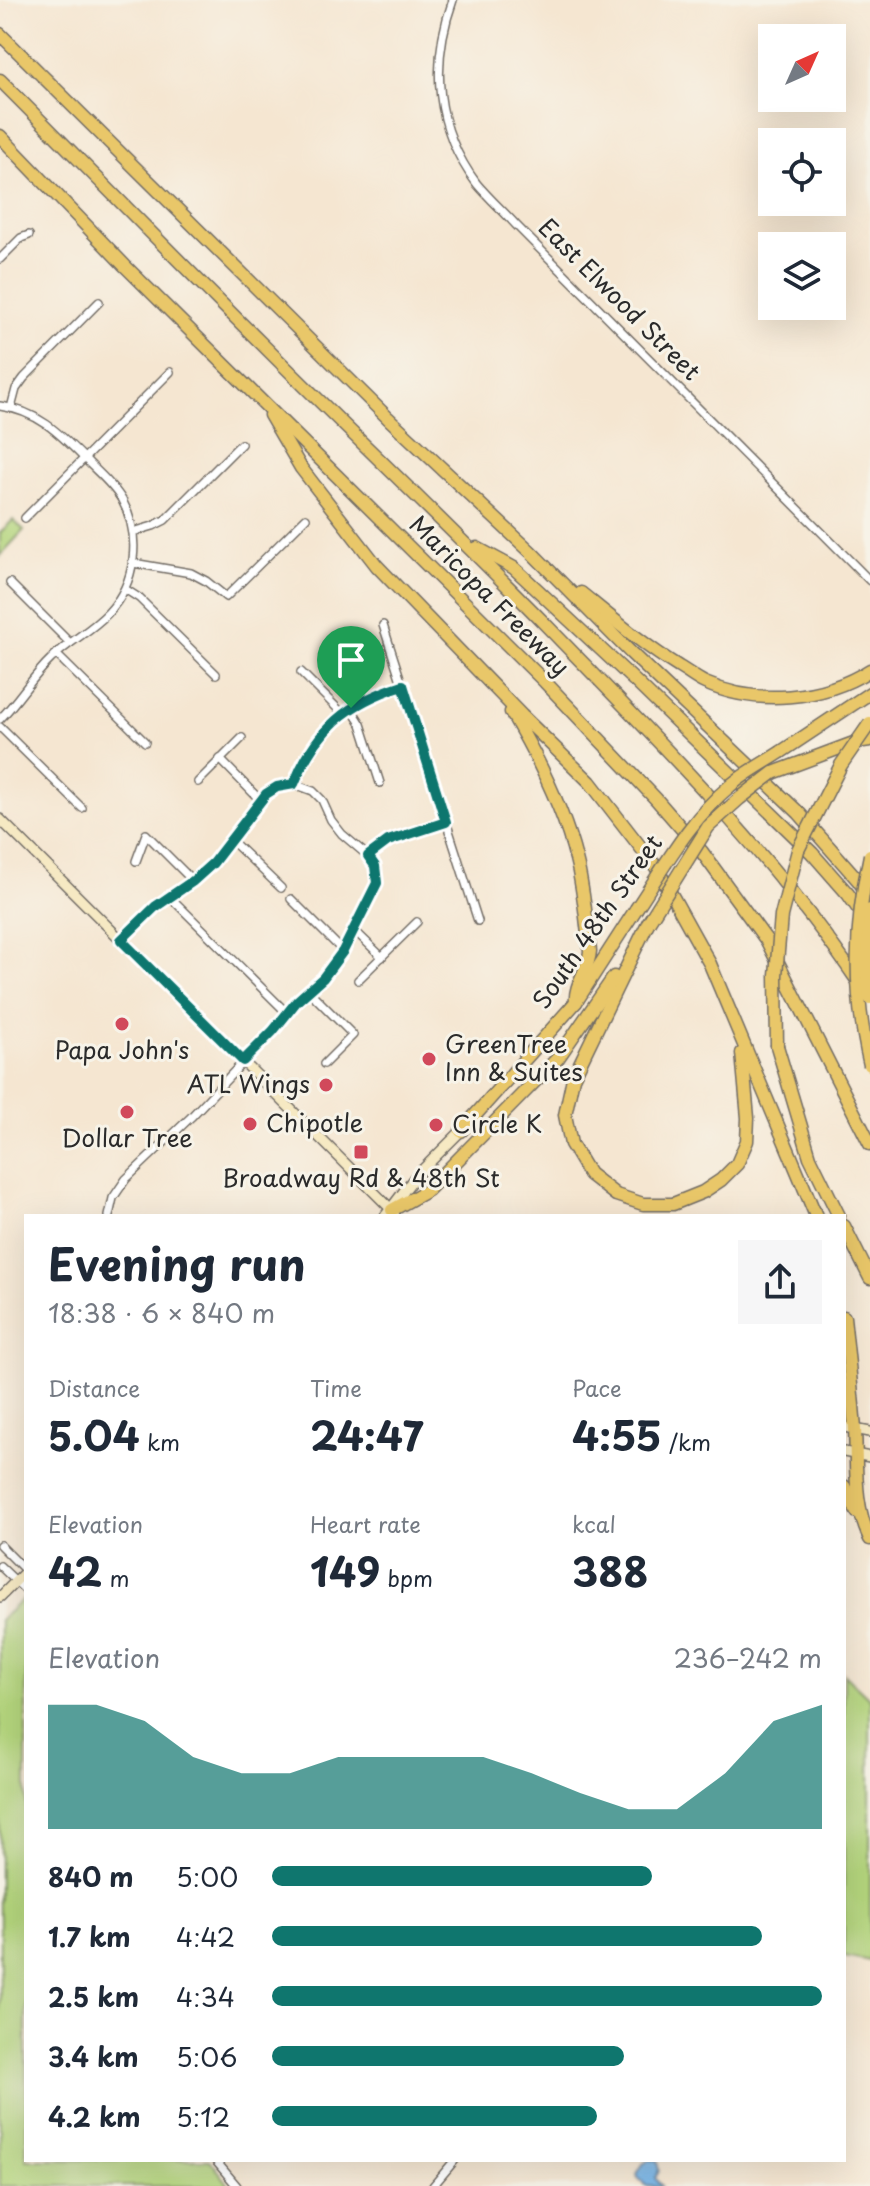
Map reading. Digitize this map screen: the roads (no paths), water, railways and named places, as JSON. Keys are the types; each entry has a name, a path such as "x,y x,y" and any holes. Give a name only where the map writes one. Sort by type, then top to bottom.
{"highway":[{"path":"0,34 388,418 531,552 631,653 799,813 870,897"},
{"name":"Maricopa Freeway","path":"0,80 261,343 463,540 685,768 736,824 832,943 870,998"},
{"name":"Maricopa Freeway","path":"0,136 125,266 545,682 640,781 702,852 767,941 870,1144"},
{"path":"261,399 301,468 377,566 590,782 656,867 710,964 815,1214"},
{"path":"463,540 514,568 637,683 812,853 848,894 870,926"},
{"path":"531,552 658,654 706,683 765,697 815,693 854,680 870,670"},
{"name":"South 48th Street","path":"461,1131 576,1002 700,815 730,786 870,693"},
{"path":"502,695 538,759 568,830 576,860 590,951 589,963 575,991 576,1002"},
{"path":"838,1214 810,1157 777,1046 776,975 781,916 798,850 841,765 870,723"},
{"name":"South 48th Street","path":"391,1214 428,1190 558,1058 590,1014 708,827 773,773 856,742 870,740"},
{"path":"870,855 858,925 857,964 859,1011 870,1065"},
{"path":"870,910 867,974 870,998"},
{"path":"648,923 573,1078 565,1115 571,1144 589,1174 616,1195 643,1204 673,1204 703,1192 721,1180 737,1164 747,1141 741,1039"},
{"path":"846,1230 870,1278"},
{"path":"846,1344 850,1453 868,1535"},
{"path":"846,1365 847,1357"},
{"path":"846,1490 868,1535"}],"main road":[{"path":"0,819 243,1061 391,1214"},
{"name":"South 48th Street","path":"391,1214 414,1178 461,1131"},
{"path":"849,1428 870,1432"},
{"path":"850,1453 870,1457"},
{"path":"0,1597 24,1573"}],"street":[{"name":"East Elwood Street","path":"453,0 440,47 439,89 450,132 477,183 870,581"},
{"path":"0,259 21,238 29,235"},
{"path":"11,408 20,383 99,302"},
{"path":"25,518 170,372"},
{"path":"0,406 35,416 49,425 118,495 129,515 133,532 133,563 125,589 106,615 56,654 1,717"},
{"path":"133,532 165,520 241,444"},
{"path":"133,563 191,573 226,597 306,518"},
{"path":"10,583 70,643"},
{"path":"125,589 139,598 216,674"},
{"path":"383,625 478,921"},
{"path":"56,654 145,742"},
{"path":"301,672 343,714"},
{"path":"294,784 313,745 343,714 374,695 403,685"},
{"path":"351,708 361,724 380,783"},
{"path":"0,727 82,808"},
{"path":"198,782 242,738"},
{"path":"220,759 260,800"},
{"path":"109,1214 113,1198 126,1179 191,1117 329,972 377,883 375,866 342,834 316,794 294,784 277,787 260,800 218,857 193,881 147,914 121,940"},
{"path":"368,856 388,841 446,822"},
{"path":"136,861 146,834 193,881"},
{"path":"231,840 281,888"},
{"path":"170,897 287,1013"},
{"path":"291,899 343,951"},
{"path":"358,980 417,922"},
{"path":"353,929 382,957"},
{"path":"309,991 353,1035 324,1064"},
{"path":"0,1545 24,1569"},
{"path":"0,1566 24,1589"},
{"path":"217,2162 237,2186"},
{"path":"433,2186 453,2162"}],"water":[{"path":"657,2162 659,2171 655,2178 661,2186 645,2185 638,2178 643,2164"}],"place":[{"name":"Papa John's","path":"122,1024"},
{"name":"GreenTree Inn & Suites","path":"429,1059"},
{"name":"ATL Wings","path":"326,1085"},
{"name":"Dollar Tree","path":"127,1112"},
{"name":"Chipotle","path":"250,1124"},
{"name":"Circle K","path":"436,1125"},
{"name":"Broadway Rd & 48th St","path":"361,1152"}]}
